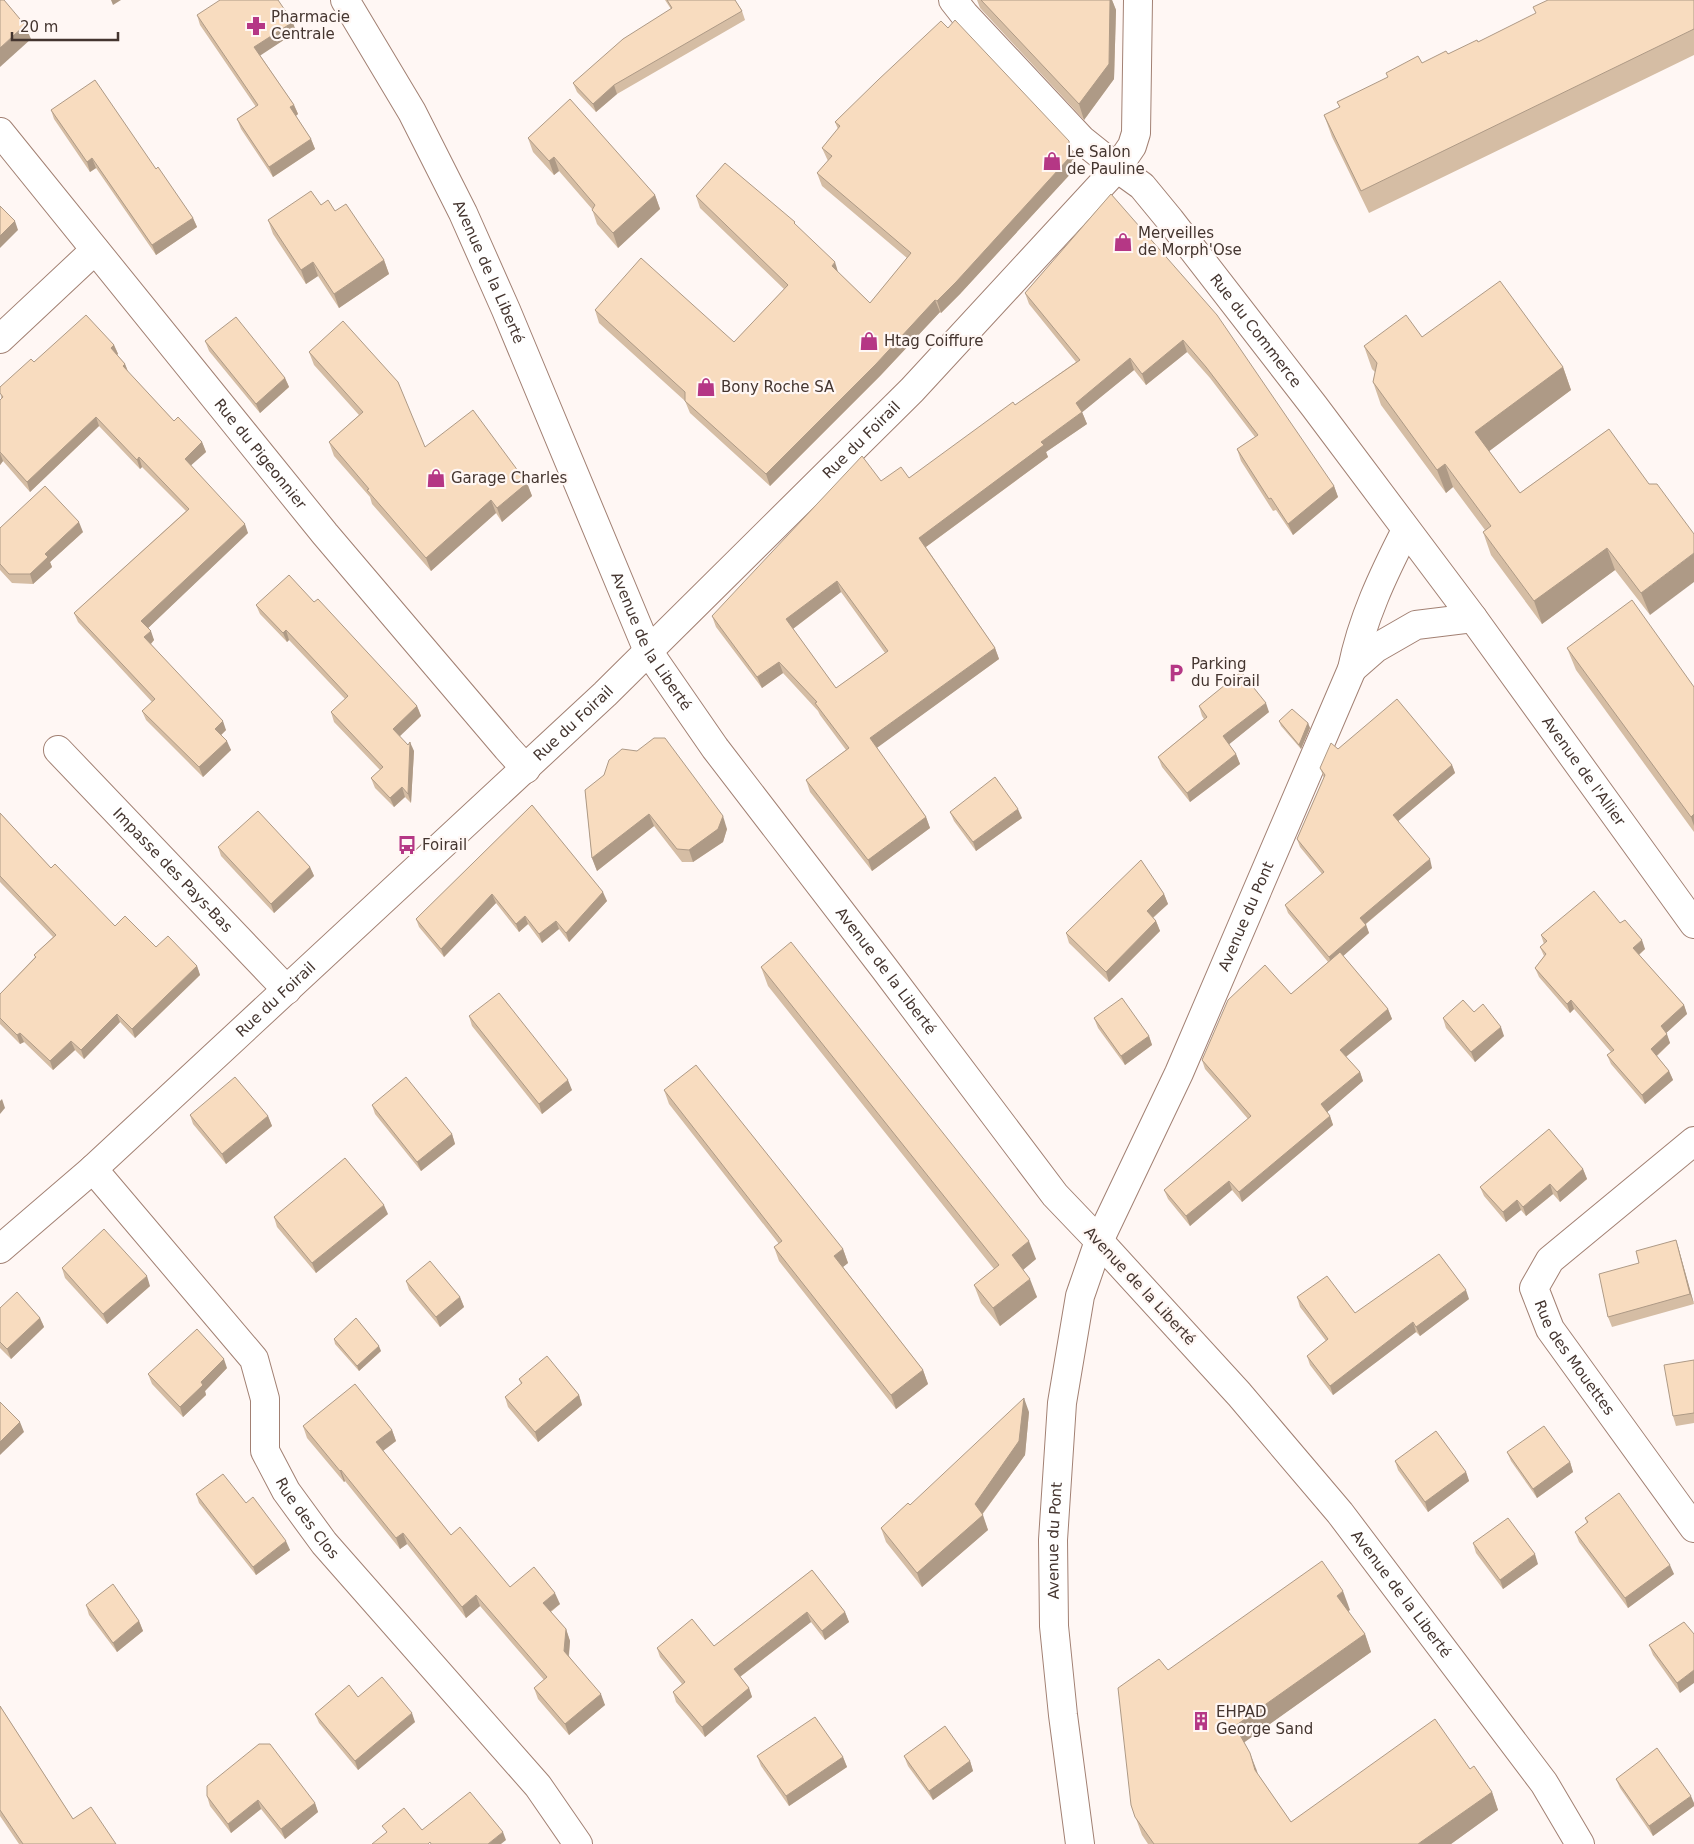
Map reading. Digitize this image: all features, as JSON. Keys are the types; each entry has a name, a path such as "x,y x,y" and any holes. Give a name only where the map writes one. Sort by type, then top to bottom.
{"street":[{"name":"Avenue de la Liberté","path":"345,0 412,112 463,214 506,310 648,651 715,748 1056,1195 1239,1394 1340,1513 1544,1782 1580,1844"},
{"name":"Rue du Commerce","path":"953,0 1082,140 1142,186 1314,406 1473,618"},
{"name":"Rue du Foirail","path":"0,1249 93,1169 287,990 526,769 648,651 912,390 1117,168 1132,146 1136,133 1138,0"},
{"name":"Rue du Pigeonnier","path":"0,132 325,534 526,769"},
{"path":"0,339 95,250"},
{"name":"Avenue du Pont","path":"1080,1844 1055,1636 1053,1540 1062,1403 1080,1296 1099,1241 1179,1073 1352,669 1357,642 1380,580 1406,530"},
{"name":"Avenue du Pont","path":"1352,669 1376,648 1416,626 1473,618"},
{"name":"Avenue de l'Allier","path":"1473,618 1686,898 1694,924"},
{"name":"Impasse des Pays-Bas","path":"58,750 287,990"},
{"name":"Rue des Mouettes","path":"1694,1141 1550,1260 1534,1288 1550,1329 1694,1528"},
{"name":"Rue des Clos","path":"93,1169 254,1359 265,1398 265,1451 286,1491 324,1543 538,1786 578,1844"}],"building":[{"path":"0,0 4,0 25,25 0,48"},
{"path":"220,0 278,0 293,22 254,47 294,105 290,107 311,139 269,167 237,119 258,105 197,15"},
{"path":"667,0 735,0 742,11 614,85 593,104 573,83 623,39 672,8"},
{"path":"981,0 1110,0 1109,64 1079,104"},
{"path":"1548,0 1694,0 1694,29 1361,191 1324,115 1340,107 1337,102 1388,77 1386,73 1418,56 1422,63 1446,51 1448,54 1477,40 1478,42 1536,13 1533,7"},
{"path":"955,20 1069,141 1069,158 956,282 937,301 935,300 876,364 766,474 685,401 685,392 595,310 641,258 734,342 788,285 696,196 725,163 795,222 835,262 832,266 870,303 911,253 817,173 832,156 822,148 840,126 835,122 878,80 941,21 948,28"},
{"path":"95,80 156,169 158,167 193,218 152,245 92,158 87,162 51,110"},
{"path":"570,99 655,195 613,233 592,210 595,205 554,157 549,161 528,138"},
{"path":"311,191 321,205 328,200 335,211 346,204 384,260 334,294 313,262 301,270 268,220"},
{"path":"1111,194 1217,315 1334,486 1288,524 1271,498 1269,499 1237,449 1258,435 1183,340 1142,374 1130,358 1076,403 1082,412 1041,442 1044,445 919,538 995,648 870,738 926,817 868,860 806,780 849,748 815,703 817,702 779,662 757,677 712,616 862,456 881,481 901,467 909,478 1013,402 1015,405 1080,360 1025,293","holes":["837,581 888,651 836,688 786,619"]},
{"path":"0,206 15,221 0,236"},
{"path":"1500,281 1563,367 1475,432 1520,493 1609,429 1649,484 1657,484 1694,534 1694,553 1641,593 1607,548 1534,601 1483,532 1491,526 1445,464 1437,470 1373,382 1377,363 1364,346 1406,315 1422,337"},
{"path":"86,315 114,345 111,348 125,364 123,366 174,421 178,417 202,442 185,459 245,524 141,621 151,631 144,637 223,721 215,729 227,741 199,767 142,711 155,699 74,613 189,509 139,457 137,460 96,417 27,482 0,452 0,400 3,397 0,393 0,387 31,359 34,362"},
{"path":"236,317 285,378 256,404 205,341"},
{"name":"Garage Charles","path":"343,321 398,382 425,447 473,410 527,483 497,508 491,500 426,558 367,490 369,489 329,442 363,412 309,352"},
{"path":"45,486 79,522 45,554 48,557 30,574 9,574 0,564 0,528"},
{"path":"289,575 314,602 318,599 417,706 393,729 408,745 410,742 408,794 402,787 390,798 371,778 383,767 331,712 348,696 286,630 283,633 256,605"},
{"path":"1632,600 1694,687 1694,814 1691,817 1567,648"},
{"path":"1241,672 1266,703 1223,736 1236,754 1187,793 1158,757 1207,717 1199,706"},
{"path":"1397,699 1452,765 1393,815 1430,859 1360,918 1366,925 1329,957 1285,905 1324,872 1297,839 1325,775 1320,768 1331,743 1338,749"},
{"path":"1292,709 1308,723 1299,745 1279,721"},
{"path":"654,738 665,738 723,816 718,829 689,850 677,849 649,814 592,858 585,790 604,775 609,760 622,749 637,751"},
{"path":"995,777 1018,809 973,842 950,812"},
{"path":"532,805 603,892 566,933 556,921 539,934 525,916 516,924 492,894 441,949 416,919"},
{"path":"258,811 310,867 271,904 218,847"},
{"path":"0,813 51,868 55,864 115,926 125,916 156,947 168,936 197,966 132,1029 117,1014 81,1050 71,1041 50,1061 20,1033 17,1035 0,1018 0,994 36,957 34,955 56,935 0,876"},
{"path":"1141,860 1164,894 1147,911 1156,921 1106,972 1066,933"},
{"path":"1594,891 1620,923 1625,920 1642,940 1633,948 1684,1005 1661,1026 1667,1034 1651,1049 1669,1071 1642,1095 1607,1055 1614,1050 1571,1000 1567,1004 1535,968 1546,954 1540,947 1547,941 1541,935"},
{"path":"791,942 1029,1241 1012,1255 1030,1279 993,1308 974,1285 999,1265 761,967"},
{"path":"1340,952 1388,1009 1340,1050 1360,1072 1321,1104 1330,1116 1239,1192 1229,1181 1186,1216 1164,1190 1251,1116 1202,1060 1228,1000 1265,965 1291,994"},
{"path":"499,993 568,1080 539,1104 469,1016"},
{"path":"1122,998 1149,1036 1121,1056 1094,1018"},
{"path":"1463,1000 1474,1012 1483,1004 1501,1027 1471,1052 1443,1018"},
{"path":"696,1065 843,1249 834,1256 923,1370 891,1395 774,1247 782,1241 664,1090"},
{"path":"235,1077 268,1116 222,1154 190,1115"},
{"path":"406,1077 452,1134 417,1162 372,1105"},
{"path":"1549,1129 1583,1169 1557,1192 1550,1184 1523,1207 1517,1200 1503,1212 1480,1187"},
{"path":"345,1158 384,1205 312,1263 274,1217"},
{"path":"104,1229 147,1276 103,1314 62,1268"},
{"path":"1676,1240 1690,1294 1608,1317 1599,1274 1639,1263 1636,1251"},
{"path":"1439,1254 1466,1290 1416,1327 1413,1322 1330,1386 1307,1356 1328,1339 1297,1297 1327,1276 1355,1313"},
{"path":"430,1261 460,1297 436,1317 406,1281"},
{"path":"17,1292 40,1318 7,1349 0,1342 0,1308"},
{"path":"356,1318 379,1346 357,1366 334,1339"},
{"path":"197,1329 224,1359 201,1382 203,1385 180,1407 148,1374"},
{"path":"547,1356 579,1395 535,1432 505,1397 522,1383 519,1379"},
{"path":"1694,1360 1694,1413 1673,1416 1664,1365"},
{"path":"355,1384 392,1430 376,1442 451,1535 460,1527 510,1587 534,1567 555,1593 543,1603 566,1629 564,1651 601,1694 565,1724 534,1688 547,1677 476,1595 462,1607 403,1533 396,1538 303,1426"},
{"path":"1024,1398 1019,1441 975,1504 983,1515 917,1573 881,1528 908,1503 910,1505"},
{"path":"0,1402 20,1422 0,1442"},
{"path":"1544,1426 1570,1462 1533,1489 1507,1452"},
{"path":"1436,1431 1466,1472 1425,1502 1395,1461"},
{"path":"223,1474 246,1503 253,1497 286,1541 253,1567 196,1494"},
{"path":"1619,1493 1670,1565 1625,1598 1575,1532 1588,1522 1585,1518"},
{"path":"1508,1518 1535,1554 1500,1580 1473,1543"},
{"path":"1322,1561 1343,1591 1337,1596 1365,1634 1235,1726 1250,1753 1255,1770 1291,1822 1435,1719 1470,1769 1474,1766 1492,1792 1418,1844 1154,1844 1135,1817 1131,1805 1118,1688 1159,1659 1168,1670"},
{"path":"812,1570 845,1612 822,1631 807,1612 734,1669 749,1688 702,1727 673,1692 685,1682 657,1648 692,1619 714,1646"},
{"path":"113,1584 139,1621 113,1643 86,1605"},
{"path":"1684,1622 1694,1634 1694,1670 1677,1683 1649,1645"},
{"path":"382,1677 412,1713 355,1761 315,1714 349,1685 358,1697"},
{"path":"0,1706 73,1819 91,1807 116,1844 23,1844 0,1810"},
{"path":"815,1717 843,1757 786,1796 757,1756"},
{"path":"945,1726 970,1761 929,1791 904,1756"},
{"path":"259,1744 270,1744 315,1803 281,1829 258,1800 228,1824 207,1796 207,1786"},
{"path":"1657,1748 1691,1796 1649,1826 1616,1779"},
{"path":"470,1792 503,1832 488,1844 431,1844 430,1842 428,1844 372,1844 387,1832 382,1826 404,1808 422,1830"}],"place":[{"name":"Pharmacie Centrale","path":"256,26"},
{"name":"Le Salon de Pauline","path":"1052,161"},
{"name":"Merveilles de Morph'Ose","path":"1123,242"},
{"name":"Htag Coiffure","path":"869,341"},
{"name":"Bony Roche SA","path":"706,387"},
{"name":"Garage Charles","path":"436,478"},
{"name":"Parking du Foirail","path":"1176,673"},
{"name":"Foirail","path":"407,845"},
{"name":"EHPAD George Sand","path":"1201,1721"}]}
